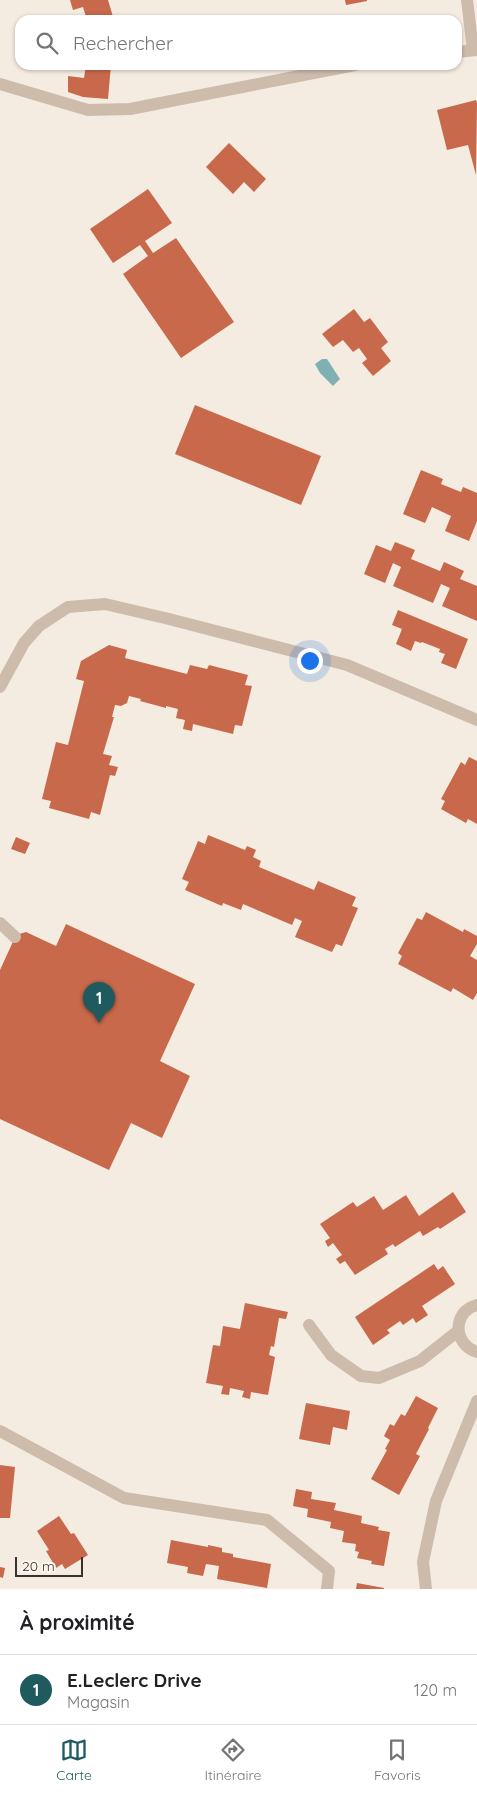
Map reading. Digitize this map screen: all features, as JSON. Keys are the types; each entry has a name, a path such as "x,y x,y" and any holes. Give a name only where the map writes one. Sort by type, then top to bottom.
{"street":[{"path":"462,51 475,50 467,0"},
{"path":"0,84 88,110 108,111 130,109 329,70"},
{"path":"0,687 24,643 39,626 68,607 105,604 169,618 347,665 477,720"},
{"path":"0,923 15,937"},
{"path":"477,1304 462,1315 458,1331 466,1347 477,1352"},
{"path":"309,1325 331,1355 361,1376 379,1378 420,1361 458,1331"},
{"path":"426,1589 423,1562 436,1501 477,1401"},
{"path":"0,1431 124,1498 267,1520 329,1571 327,1589"}],"water":[{"path":"322,359 327,359 340,379 333,386 320,373 315,364"}],"building":[{"path":"70,0 108,0 112,15 85,15 83,7 73,10"},
{"path":"345,0 367,0 367,1 346,5"},
{"path":"85,70 111,70 108,99 83,97 68,92 68,76 84,78"},
{"path":"476,100 476,175 468,145 447,150 437,110"},
{"path":"229,143 266,179 254,192 244,182 233,194 206,167"},
{"path":"148,189 172,223 145,241 153,253 176,238 234,322 181,358 123,274 148,256 140,245 113,263 90,229"},
{"path":"354,309 364,322 370,318 388,342 381,348 391,361 373,376 362,363 367,359 359,348 353,352 343,340 333,347 322,334"},
{"path":"195,405 321,456 301,505 175,454"},
{"path":"421,470 443,479 441,484 461,492 463,487 477,493 477,521 469,541 445,531 451,516 432,507 425,523 403,514"},
{"path":"395,542 415,550 411,559 440,571 444,562 464,571 460,579 477,586 477,621 442,606 450,588 441,584 433,603 393,586 401,567 393,563 385,583 364,574 376,545 391,551"},
{"path":"398,610 468,639 456,669 441,663 445,654 439,652 440,649 415,641 411,651 396,644 402,629 392,625"},
{"path":"109,645 127,650 125,658 187,674 190,665 207,669 209,665 248,675 245,685 252,686 242,726 235,725 233,734 193,724 192,731 183,729 185,720 176,718 178,709 166,706 166,708 129,696 127,703 121,706 115,705 112,717 114,717 103,754 112,756 109,765 118,767 115,776 110,775 100,815 91,812 89,819 49,808 51,801 42,799 56,742 68,745 84,681 76,679 81,661"},
{"path":"469,757 477,761 477,824 468,819 466,823 441,809 445,801 441,799 461,762 465,765"},
{"path":"208,835 245,850 247,846 256,850 253,857 261,861 259,867 314,890 318,881 356,897 352,906 358,908 342,946 336,944 332,952 295,937 302,921 295,918 292,925 243,904 241,910 223,903 222,906 185,890 189,882 182,879 198,841 205,844"},
{"path":"16,837 30,843 25,854 11,849"},
{"path":"426,912 463,932 464,929 477,936 477,944 470,956 477,960 477,993 473,1000 453,988 451,992 398,964 402,956 398,953 417,918 422,920"},
{"path":"66,924 195,984 160,1061 190,1076 162,1138 131,1123 109,1170 0,1119 0,970 16,935 26,932 56,946"},
{"path":"453,1192 466,1212 440,1229 438,1227 423,1236 420,1231 395,1247 393,1244 385,1249 388,1254 355,1275 345,1261 340,1264 336,1259 342,1255 333,1243 328,1247 325,1241 330,1238 320,1224 353,1202 357,1207 374,1196 383,1210 406,1195 419,1216"},
{"path":"434,1264 438,1270 443,1266 455,1284 422,1306 428,1315 416,1323 413,1318 403,1325 400,1321 387,1330 390,1333 373,1345 355,1317"},
{"path":"245,1303 288,1312 286,1319 279,1318 274,1347 271,1346 269,1355 275,1357 268,1395 251,1392 250,1399 242,1397 244,1391 230,1388 229,1395 221,1394 223,1386 206,1383 213,1345 220,1346 223,1326 240,1329"},
{"path":"416,1396 438,1408 416,1454 420,1456 399,1495 371,1479 387,1450 385,1449 390,1440 384,1436 390,1424 394,1426 401,1414 405,1416"},
{"path":"306,1403 350,1411 347,1430 333,1427 330,1445 299,1439"},
{"path":"0,1465 15,1467 10,1518 0,1518"},
{"path":"296,1489 312,1492 311,1499 336,1503 334,1510 362,1516 361,1523 379,1527 378,1530 390,1532 384,1566 371,1564 372,1561 357,1558 359,1552 355,1551 356,1544 342,1542 344,1531 330,1528 331,1522 307,1517 308,1509 293,1506"},
{"path":"59,1516 71,1534 74,1533 88,1555 65,1569 62,1564 56,1568 46,1551 49,1550 37,1531"},
{"path":"171,1540 222,1548 222,1552 233,1554 233,1557 271,1564 267,1588 217,1579 219,1566 206,1564 203,1576 187,1573 188,1567 167,1563"},
{"path":"0,1567 5,1568 3,1578 0,1577"},
{"path":"357,1583 384,1588 384,1589 356,1589"}],"place":[{"name":"E.Leclerc Drive","path":"99,1023"}]}
